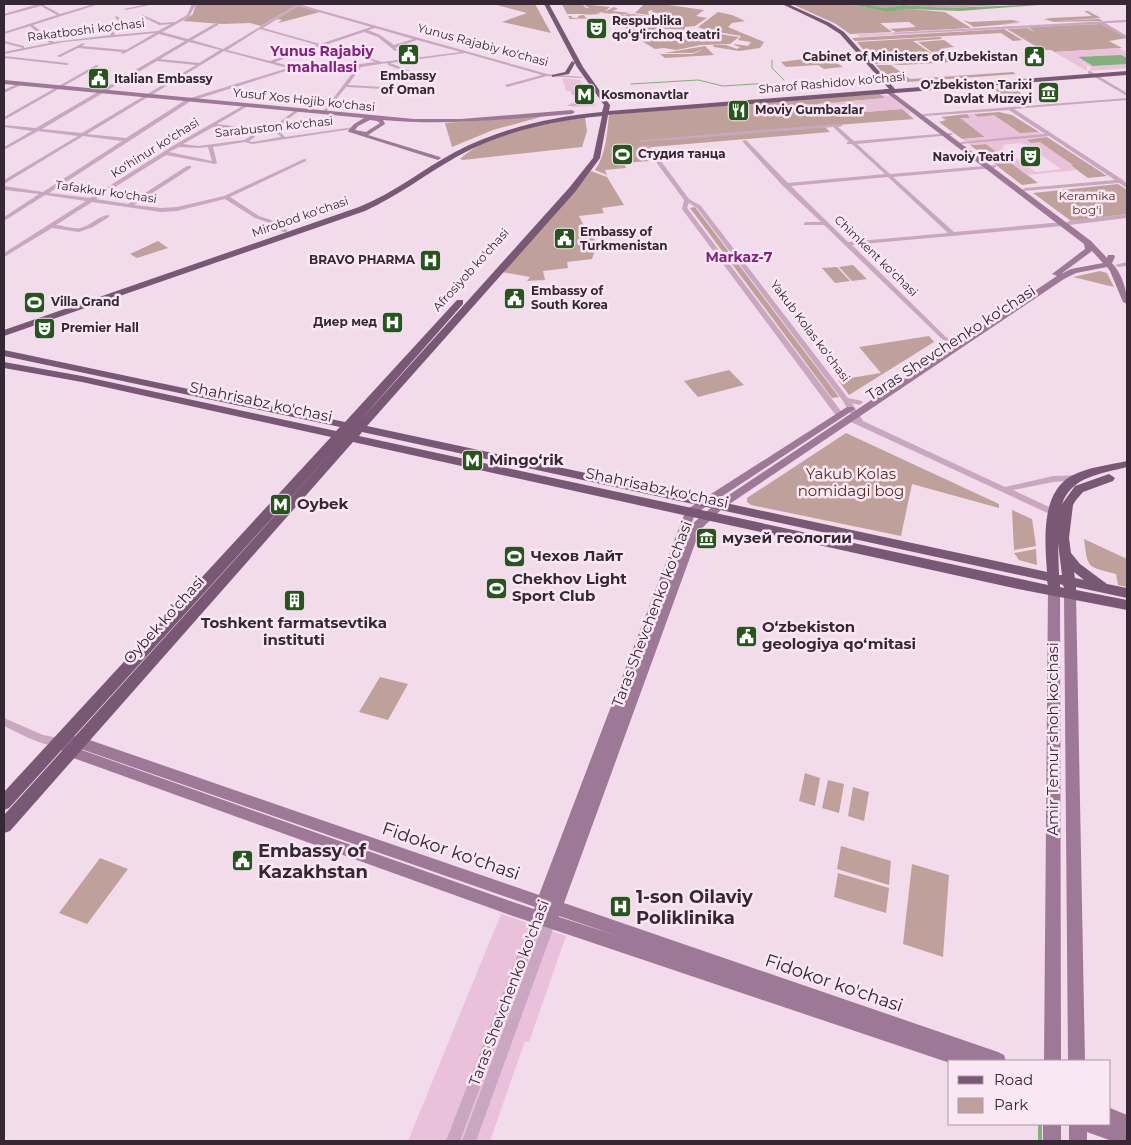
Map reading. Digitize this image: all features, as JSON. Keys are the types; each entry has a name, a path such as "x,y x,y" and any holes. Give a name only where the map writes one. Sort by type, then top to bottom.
{"main road":[{"path":"540,4 572,63 584,77"},
{"path":"546,4 603,109"},
{"path":"778,4 821,23 843,36 875,82 887,88 924,114 990,167"},
{"path":"784,4 828,24 843,36 887,88 1066,223 1110,260"},
{"path":"551,75 566,73 572,63"},
{"name":"Sharof Rashidov ko'chasi","path":"618,110 1127,71"},
{"name":"Yusuf Xos Hojib ko'chasi","path":"4,82 414,121 461,121 572,111"},
{"path":"861,89 875,82"},
{"name":"Sharof Rashidov ko'chasi","path":"618,110 887,88"},
{"path":"603,109 618,110"},
{"path":"572,111 588,117 594,124 603,109"},
{"name":"Mirobod ko'chasi","path":"104,294 371,206 442,159 458,146 502,130 572,111 603,109"},
{"name":"Afrosiyob ko'chasi","path":"354,426 584,175 597,153 603,109"},
{"path":"351,115 358,118 359,123"},
{"path":"353,131 359,123 367,119 376,118 382,120 382,123 370,136"},
{"name":"Sarabuston ko'chasi","path":"353,131 442,159"},
{"name":"Afrosiyob ko'chasi","path":"345,437 568,184 588,156"},
{"name":"Mirobod ko'chasi","path":"4,334 9,326 367,202 442,159"},
{"path":"1066,223 1088,243 1120,267 1127,281"},
{"name":"Taras Shevchenko ko'chasi","path":"718,507 847,414 859,403 1089,250 1088,243"},
{"path":"1072,262 1091,259 1110,260"},
{"name":"Taras Shevchenko ko'chasi","path":"1100,266 1110,260"},
{"path":"1072,262 1083,264 1085,267 1083,269"},
{"name":"Taras Shevchenko ko'chasi","path":"546,912 694,530 705,510 847,414 1061,277 1083,269 1100,266 1120,267"},
{"path":"1120,267 1127,302"},
{"name":"Shahrisabz ko'chasi","path":"7,352 354,426 705,510 1070,588 1127,605"},
{"name":"Shahrisabz ko'chasi","path":"4,365 82,379 690,512 718,507 1054,585"},
{"name":"Oybek ko'chasi","path":"4,826 69,745 345,437"},
{"name":"Oybek ko'chasi","path":"4,803 69,745 345,437"},
{"name":"Amir Temur shoh ko'chasi","path":"1052,1060 1054,585 1061,490 1069,482 1080,477 1127,464"},
{"name":"Amir Temur shoh ko'chasi","path":"1077,1060 1070,588 1063,552 1059,515 1079,489 1087,484 1127,472"},
{"path":"737,494 734,503 740,512"},
{"name":"Taras Shevchenko ko'chasi","path":"546,912 690,512"},
{"path":"1063,552 1076,567 1105,589"},
{"name":"Shahrisabz ko'chasi","path":"1070,588 1105,589 1127,593"},
{"name":"Fidokor ko'chasi","path":"69,745 965,1060"},
{"name":"Fidokor ko'chasi","path":"546,912 995,1060"},
{"path":"1111,1118 1127,1124"},
{"path":"1052,1125 1052,1141"},
{"path":"1078,1125 1078,1141"},
{"path":"1093,1125 1127,1138"}],"street":[{"path":"4,15 40,4 60,16"},
{"path":"4,33 97,4"},
{"path":"126,9 152,4"},
{"path":"78,47 125,52 190,15 194,4"},
{"path":"923,4 948,6 993,4"},
{"name":"Yunus Rajabiy ko'chasi","path":"260,28 299,5 551,75 584,77"},
{"path":"144,16 160,24 176,23"},
{"name":"Rakatboshi ko'chasi","path":"113,36 111,29 124,24 117,17"},
{"path":"895,33 1127,21"},
{"path":"1100,22 1127,37"},
{"path":"4,150 217,24"},
{"path":"31,25 53,42"},
{"path":"271,62 374,27"},
{"path":"4,182 260,28 387,64 417,76"},
{"path":"363,30 379,36 394,49 417,39"},
{"name":"Rakatboshi ko'chasi","path":"4,55 53,42 159,33 292,68 321,71 387,64 466,52"},
{"path":"59,56 94,38"},
{"path":"4,42 26,48"},
{"path":"4,55 67,64"},
{"path":"157,60 199,64"},
{"path":"4,119 97,66"},
{"path":"324,113 360,67"},
{"path":"4,219 188,100 292,68"},
{"path":"1091,74 1127,95"},
{"path":"506,86 551,75"},
{"path":"4,92 21,84"},
{"path":"344,86 383,88"},
{"path":"572,111 583,104 590,105 583,91 575,91 583,104"},
{"path":"924,114 1127,99"},
{"name":"Ko‘hinur ko‘chasi","path":"4,255 165,153 246,105"},
{"path":"1009,108 1127,186"},
{"path":"284,138 279,133 278,124 297,110"},
{"path":"230,127 241,127 248,122"},
{"path":"211,125 253,130 253,136 245,141"},
{"path":"834,125 850,142 952,234"},
{"path":"642,140 840,125"},
{"path":"4,126 128,140"},
{"name":"Sarabuston ko'chasi","path":"178,145 193,147 245,141 252,143 343,130 353,131"},
{"path":"850,142 947,134"},
{"path":"962,143 1049,135"},
{"name":"Chimkent ko'chasi","path":"744,141 785,185 846,244 944,338 952,342"},
{"path":"210,145 216,163"},
{"name":"Yakub Kolas koʻchasi","path":"648,146 687,200 699,206 763,291 847,414"},
{"path":"165,153 216,163 221,167"},
{"path":"226,197 304,160"},
{"path":"785,185 990,167"},
{"path":"130,205 189,168"},
{"path":"1021,190 1127,180"},
{"name":"Tafakkur ko'chasi","path":"4,188 169,210 226,197"},
{"path":"226,197 257,217 269,221 285,231"},
{"name":"Yakub Kolas koʻchasi","path":"687,200 684,208 749,293 847,414 1059,515"},
{"path":"51,226 79,230 91,226 107,216"},
{"path":"846,244 1127,216"},
{"path":"806,224 825,223"},
{"path":"749,293 763,291"},
{"path":"1004,489 1017,488 1053,479 1080,477"},
{"name":"Fidokor ko'chasi","path":"4,722 42,739 69,745"},
{"name":"Taras Shevchenko ko'chasi","path":"453,1141 546,912"},
{"name":"Taras Shevchenko ko'chasi","path":"468,1141 546,912"}],"green space":[{"path":"196,4 298,4 261,26 250,23 222,24 183,21 193,14"},
{"path":"493,4 535,4 551,33 502,22 527,13"},
{"path":"562,4 582,4 586,8 589,8 583,4 610,7 604,12 596,13 601,14 584,15 586,18 600,18 570,19 568,16 578,18 578,16 588,14 567,14"},
{"path":"644,4 662,4 704,10 696,16 707,18 695,26 685,27 684,30 657,28 651,33 660,34 664,31 671,32 669,34 703,39 709,34 704,33 706,32 739,37 730,44 701,45 676,50 655,49 630,34 616,14 602,13 614,7 618,9 612,11 631,13 617,15 633,14 670,19 670,15 651,12 653,10 648,11 649,15 635,13"},
{"path":"792,4 848,4 887,12 911,9 945,12 971,28 896,32 890,29 916,27 909,22 880,23 892,32 850,34 836,24"},
{"path":"868,4 1019,4 946,8 903,5 884,8"},
{"path":"298,6 320,12 278,23 282,20 277,19"},
{"path":"1084,11 1088,11 1101,18 1058,21 1099,19 1103,21 1053,22 1044,19 1092,16"},
{"path":"718,12 732,15 745,21 732,23 728,27 764,42 760,48 739,51 714,47 713,45 726,45 737,49 740,47 735,44 748,46 751,42 738,40 741,36 698,27"},
{"path":"963,20 970,22 1012,20 1021,22 974,27"},
{"path":"1101,24 1127,38 1109,41 1122,48 1055,52 1042,50 1007,29 1027,28 1035,32 1028,27"},
{"path":"1004,29 1022,40 1013,41 1001,33 855,41 852,38"},
{"path":"940,37 942,39 913,41 940,59 938,60 875,64 857,42"},
{"path":"944,40 954,47 944,48 951,54 942,55 952,62 891,64 944,61 918,42"},
{"path":"705,46 714,55 665,58 660,54 693,54 704,49 693,53 664,53"},
{"path":"803,59 806,62 801,63 834,61 843,67 824,69 818,65 786,67 781,62"},
{"path":"876,65 891,65 910,79 1013,72 1016,74 894,83"},
{"path":"1012,87 1029,99 1010,100 993,89"},
{"path":"851,94 854,96 880,94 886,98 841,102 844,105 817,104 829,115 902,109 914,119 824,126 830,132 640,148 649,161 624,163 626,168 605,170 607,175 595,170 604,151 609,115"},
{"path":"999,112 1012,115 1039,132 1020,134 994,116 978,117 974,114"},
{"path":"967,114 971,118 961,118 985,137 962,139 939,122 946,120 941,117"},
{"path":"544,116 493,130 452,147 445,123"},
{"path":"585,117 587,131 582,147 460,159 471,150 501,136 536,126"},
{"path":"1047,137 1107,176 1088,178 1040,143 1031,143 1025,139"},
{"path":"986,144 1038,183 1022,185 970,145"},
{"path":"591,171 607,177 624,205 602,208 604,213 579,216 583,224 589,227 597,245 592,259 567,262 568,268 543,271 545,280 527,281 530,277 502,272"},
{"name":"Keramika bog'i","path":"1118,184 1127,190 1127,214 1071,221 1033,193"},
{"path":"695,207 839,397 832,398 690,208"},
{"path":"158,241 168,248 137,258 130,254"},
{"path":"853,265 867,279 852,281 839,267"},
{"path":"837,267 850,281 835,283 822,268"},
{"path":"1100,271 1107,273 1114,287 1073,277"},
{"path":"929,336 934,342 849,395 838,380 881,373 859,347"},
{"path":"729,370 744,385 698,397 684,381"},
{"name":"Yakub Kolas nomidagi bog","path":"846,433 999,504 999,508 912,484 901,536 751,505 747,502 747,498"},
{"path":"1012,510 1032,519 1036,546 1014,550"},
{"path":"1084,539 1127,559 1127,587 1118,585 1116,574 1094,568 1088,562"},
{"path":"1036,549 1037,565 1019,560 1014,553"},
{"path":"380,677 408,684 388,720 359,712"},
{"path":"805,773 820,778 815,806 799,801"},
{"path":"828,780 844,784 839,813 822,808"},
{"path":"853,787 869,792 864,821 848,816"},
{"path":"841,846 891,861 889,885 837,869"},
{"path":"100,858 128,869 87,924 59,913"},
{"path":"912,864 949,875 943,957 903,944"},
{"path":"838,873 889,888 886,913 834,897"}],"shaded area":[{"path":"848,4 868,4 884,8 903,5 946,8 1052,4 960,11 911,9 887,12"},
{"path":"1127,20 1127,22 860,37 857,34"},
{"path":"1119,48 1127,52 1127,58 1121,55 1079,58 1093,66 1127,64 1127,68 1090,71 1091,67 1078,60 1087,66 1087,71 1054,52"},
{"path":"1121,55 1127,58 1127,64 1093,66 1078,57"},
{"path":"562,78 580,80 596,106 572,107 570,103 578,101 570,91 566,91"},
{"path":"880,94 890,96 911,113 908,114 902,109 829,115 817,104 885,98"},
{"path":"967,114 974,114 978,117 994,115 1020,133 1039,132 1047,137 1026,140 1031,143 1040,142 1073,165 1070,166 1077,170 1027,175 986,144 970,145 962,139 985,137 960,118 970,118","holes":["1020,143 1027,145 1061,169 1036,172 1001,148 1005,147 1002,145"]},
{"path":"501,914 566,936 529,1042 525,1041 490,1141 408,1141"}],"waterway":[{"path":"772,60 772,68 784,80"},
{"path":"631,84 698,80 723,86 769,83"},
{"path":"1040,1125 1040,1141"}],"place":[{"name":"Respublika qo‘g‘irchoq teatri","path":"596,28"},
{"name":"Embassy of Oman","path":"408,55"},
{"name":"Cabinet of Ministers of Uzbekistan","path":"1034,57"},
{"name":"Italian Embassy","path":"98,79"},
{"name":"O'zbekiston Tarixi Davlat Muzeyi","path":"1048,92"},
{"name":"Kosmonavtlar","path":"585,95"},
{"name":"Moviy Gumbazlar","path":"739,110"},
{"name":"Студия танца","path":"622,154"},
{"name":"Navoiy Teatri","path":"1030,157"},
{"name":"Embassy of Turkmenistan","path":"564,239"},
{"name":"BRAVO PHARMA","path":"431,260"},
{"name":"Embassy of South Korea","path":"515,298"},
{"name":"Villa Grand","path":"35,302"},
{"name":"Диер мед","path":"393,322"},
{"name":"Premier Hall","path":"45,328"},
{"name":"Mingoʻrik","path":"473,460"},
{"name":"Oybek","path":"281,504"},
{"name":"музей геологии","path":"706,538"},
{"name":"Чехов Лайт","path":"515,556"},
{"name":"Chekhov Light Sport Club","path":"496,588"},
{"name":"Toshkent farmatsevtika instituti","path":"294,600"},
{"name":"O‘zbekiston geologiya qo‘mitasi","path":"746,636"},
{"name":"Embassy of Kazakhstan","path":"242,861"},
{"name":"1-son Oilaviy Poliklinika","path":"620,907"}],"district":[{"name":"Yunus Rajabiy mahallasi","path":"322,59"},
{"name":"Markaz-7","path":"739,257"}]}
